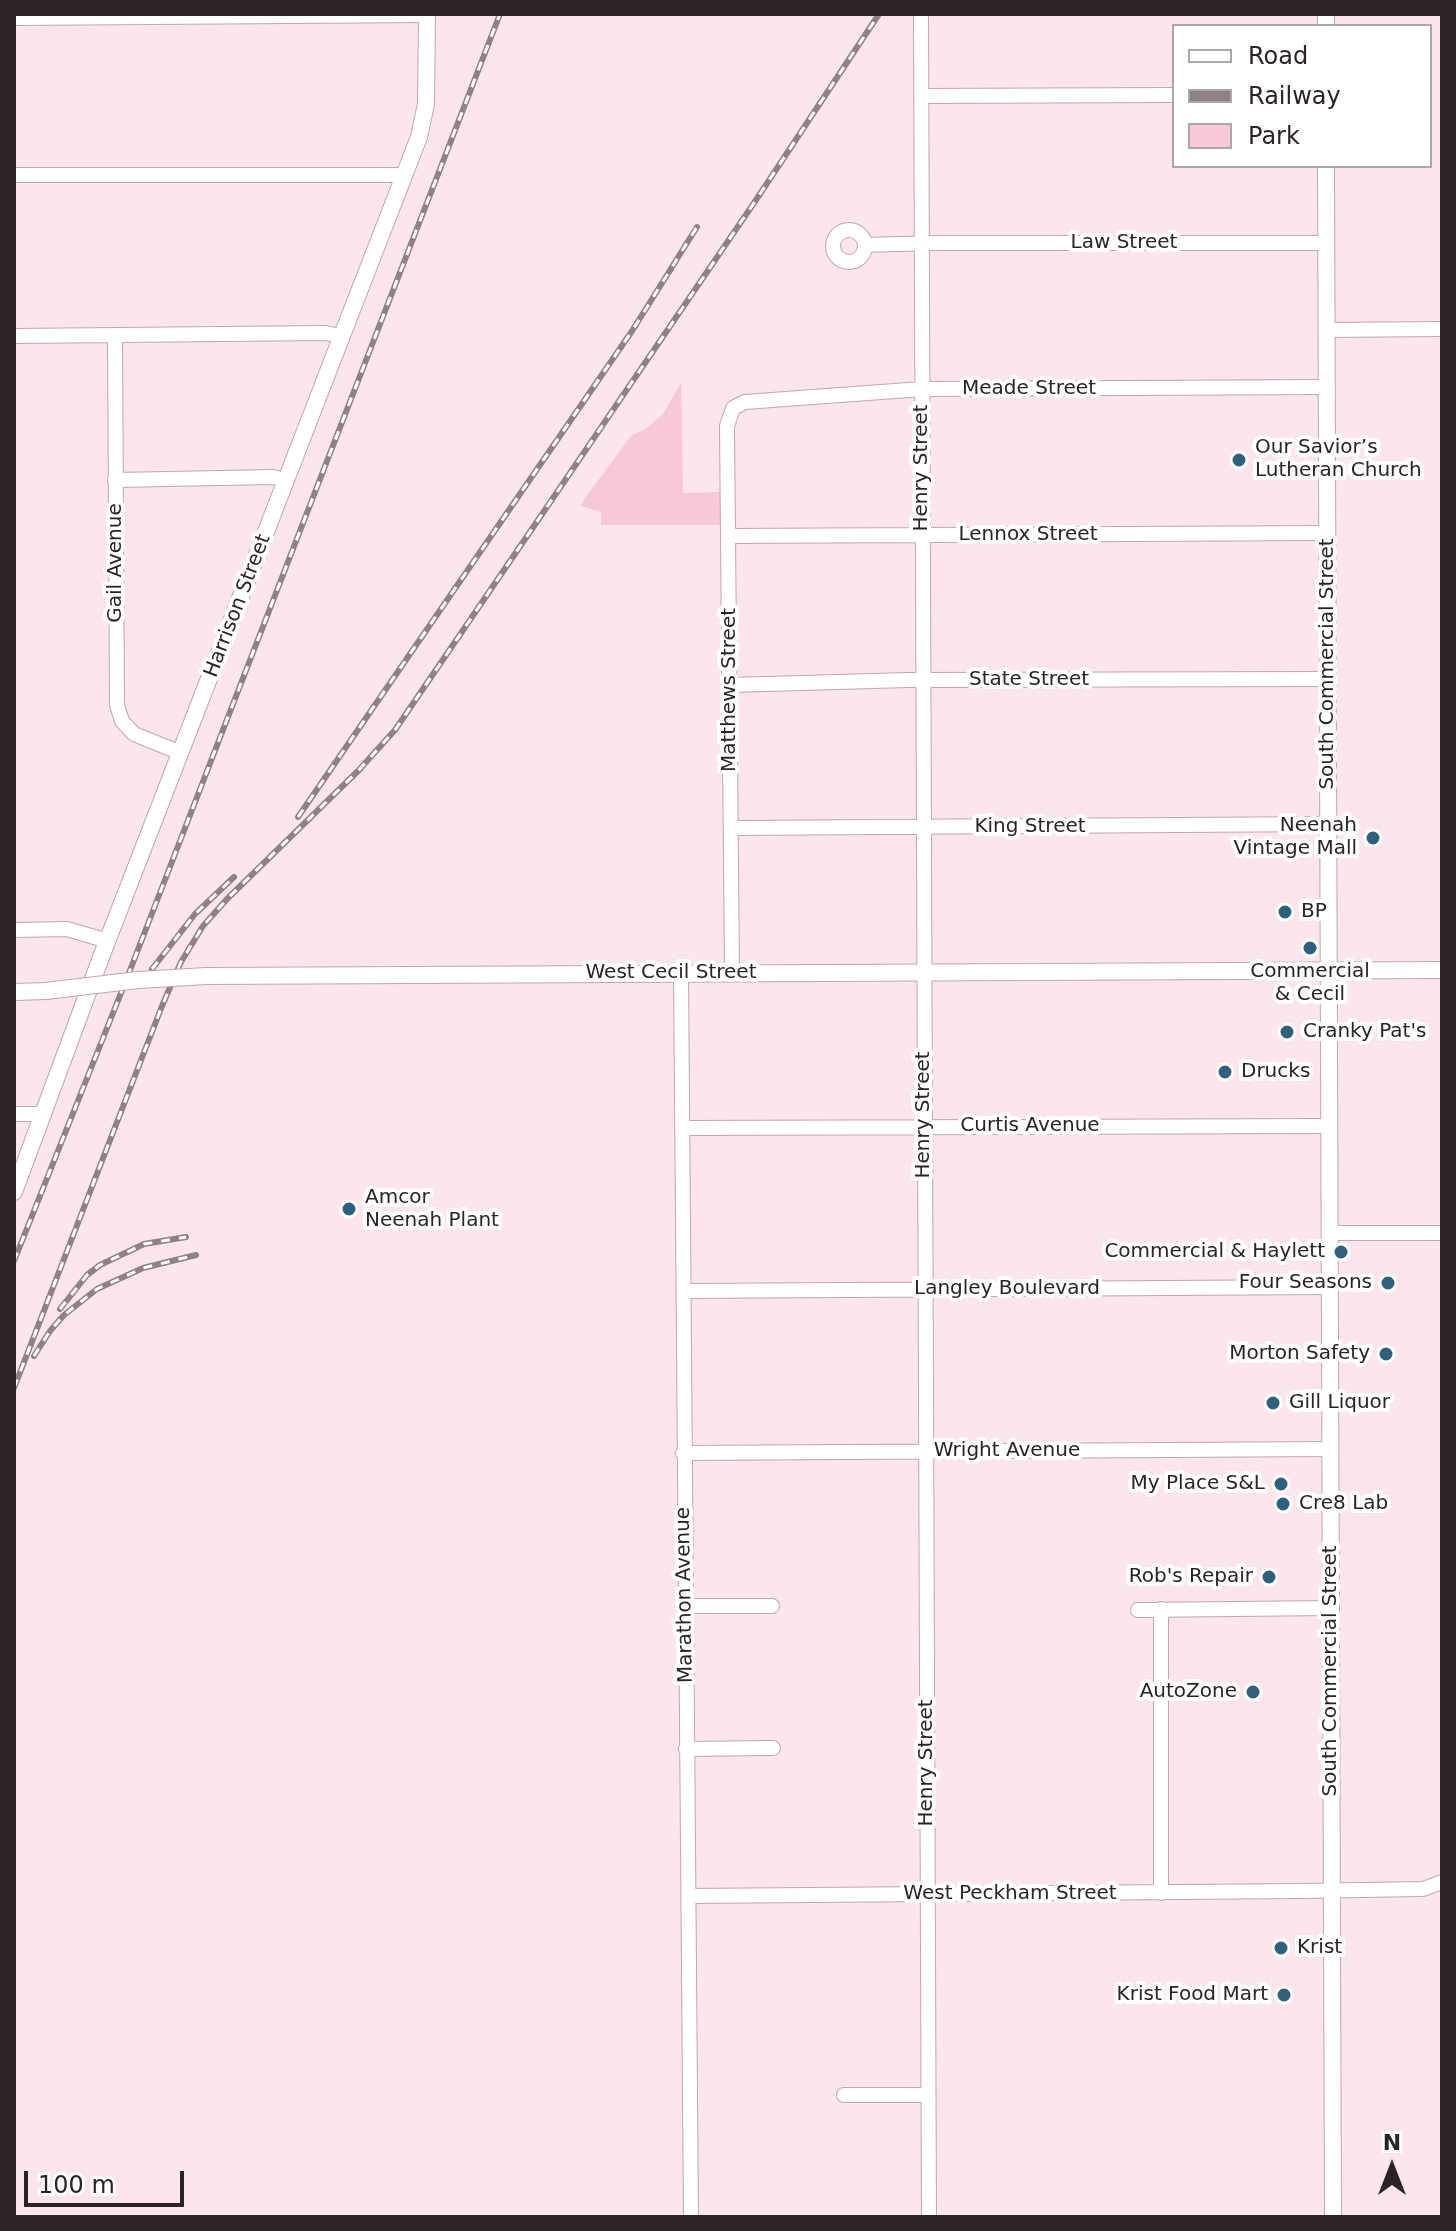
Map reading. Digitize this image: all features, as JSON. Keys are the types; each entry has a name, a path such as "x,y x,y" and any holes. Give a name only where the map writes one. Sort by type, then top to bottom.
{"main road":[{"name":"Harrison Street","path":"14,1192 419,137 426,104 427,14"},
{"name":"South Commercial Street","path":"1326,168 1333,2217"},
{"name":"West Cecil Street","path":"14,992 206,976 1442,970"}],"street":[{"path":"14,18 427,14"},
{"name":"Henry Street","path":"921,14 929,2217"},
{"path":"921,96 1172,95"},
{"path":"14,175 405,175"},
{"name":"Law Street","path":"865,245 1327,243"},
{"path":"1327,330 1442,329"},
{"path":"14,336 326,333 341,336"},
{"name":"Gail Avenue","path":"115,335 119,713 134,734 181,753"},
{"name":"Meade Street","path":"733,408 745,402 922,389 1327,387"},
{"name":"Matthews Street","path":"732,972 727,426 733,408"},
{"path":"115,480 273,477 286,480"},
{"name":"Lennox Street","path":"729,536 1328,533"},
{"name":"State Street","path":"730,685 1328,679"},
{"name":"King Street","path":"731,828 1328,824"},
{"path":"14,930 67,929 108,941"},
{"name":"Marathon Avenue","path":"681,973 691,2217"},
{"path":"14,1114 44,1114"},
{"name":"Curtis Avenue","path":"683,1128 1329,1126"},
{"path":"1329,1233 1442,1233"},
{"name":"Langley Boulevard","path":"684,1291 1330,1287"},
{"name":"Wright Avenue","path":"683,1453 1330,1449"},
{"path":"685,1606 772,1606"},
{"path":"1138,1610 1331,1608"},
{"path":"1161,1609 1161,1893"},
{"path":"686,1749 773,1748"},
{"name":"West Peckham Street","path":"688,1896 1333,1891 1423,1889 1442,1882"},
{"path":"844,2095 928,2095"}],"green space":[{"path":"681,383 683,493 720,492 720,525 601,525 601,512 581,506 585,498 631,436 647,428 663,414"}],"railway":[{"path":"14,1261 127,978 500,14"},
{"path":"14,1388 162,1006 181,962 203,926 395,730 879,14"},
{"path":"298,817 632,331 697,227"},
{"path":"152,969 195,914 234,877"},
{"path":"60,1309 87,1275 100,1265 144,1244 186,1237"},
{"path":"34,1356 64,1315 97,1289 143,1268 196,1255"}],"place":[{"name":"Our Savior’s Lutheran Church","path":"1239,460"},
{"name":"Neenah Vintage Mall","path":"1373,838"},
{"name":"BP","path":"1285,912"},
{"name":"Commercial & Cecil","path":"1310,948"},
{"name":"Cranky Pat's","path":"1287,1032"},
{"name":"Drucks","path":"1225,1072"},
{"name":"Amcor Neenah Plant","path":"349,1209"},
{"name":"Commercial & Haylett","path":"1341,1252"},
{"name":"Four Seasons","path":"1388,1283"},
{"name":"Morton Safety","path":"1386,1354"},
{"name":"Gill Liquor","path":"1273,1403"},
{"name":"My Place S&L","path":"1281,1484"},
{"name":"Cre8 Lab","path":"1283,1504"},
{"name":"Rob's Repair","path":"1269,1577"},
{"name":"AutoZone","path":"1253,1692"},
{"name":"Krist","path":"1281,1948"},
{"name":"Krist Food Mart","path":"1284,1995"}]}
